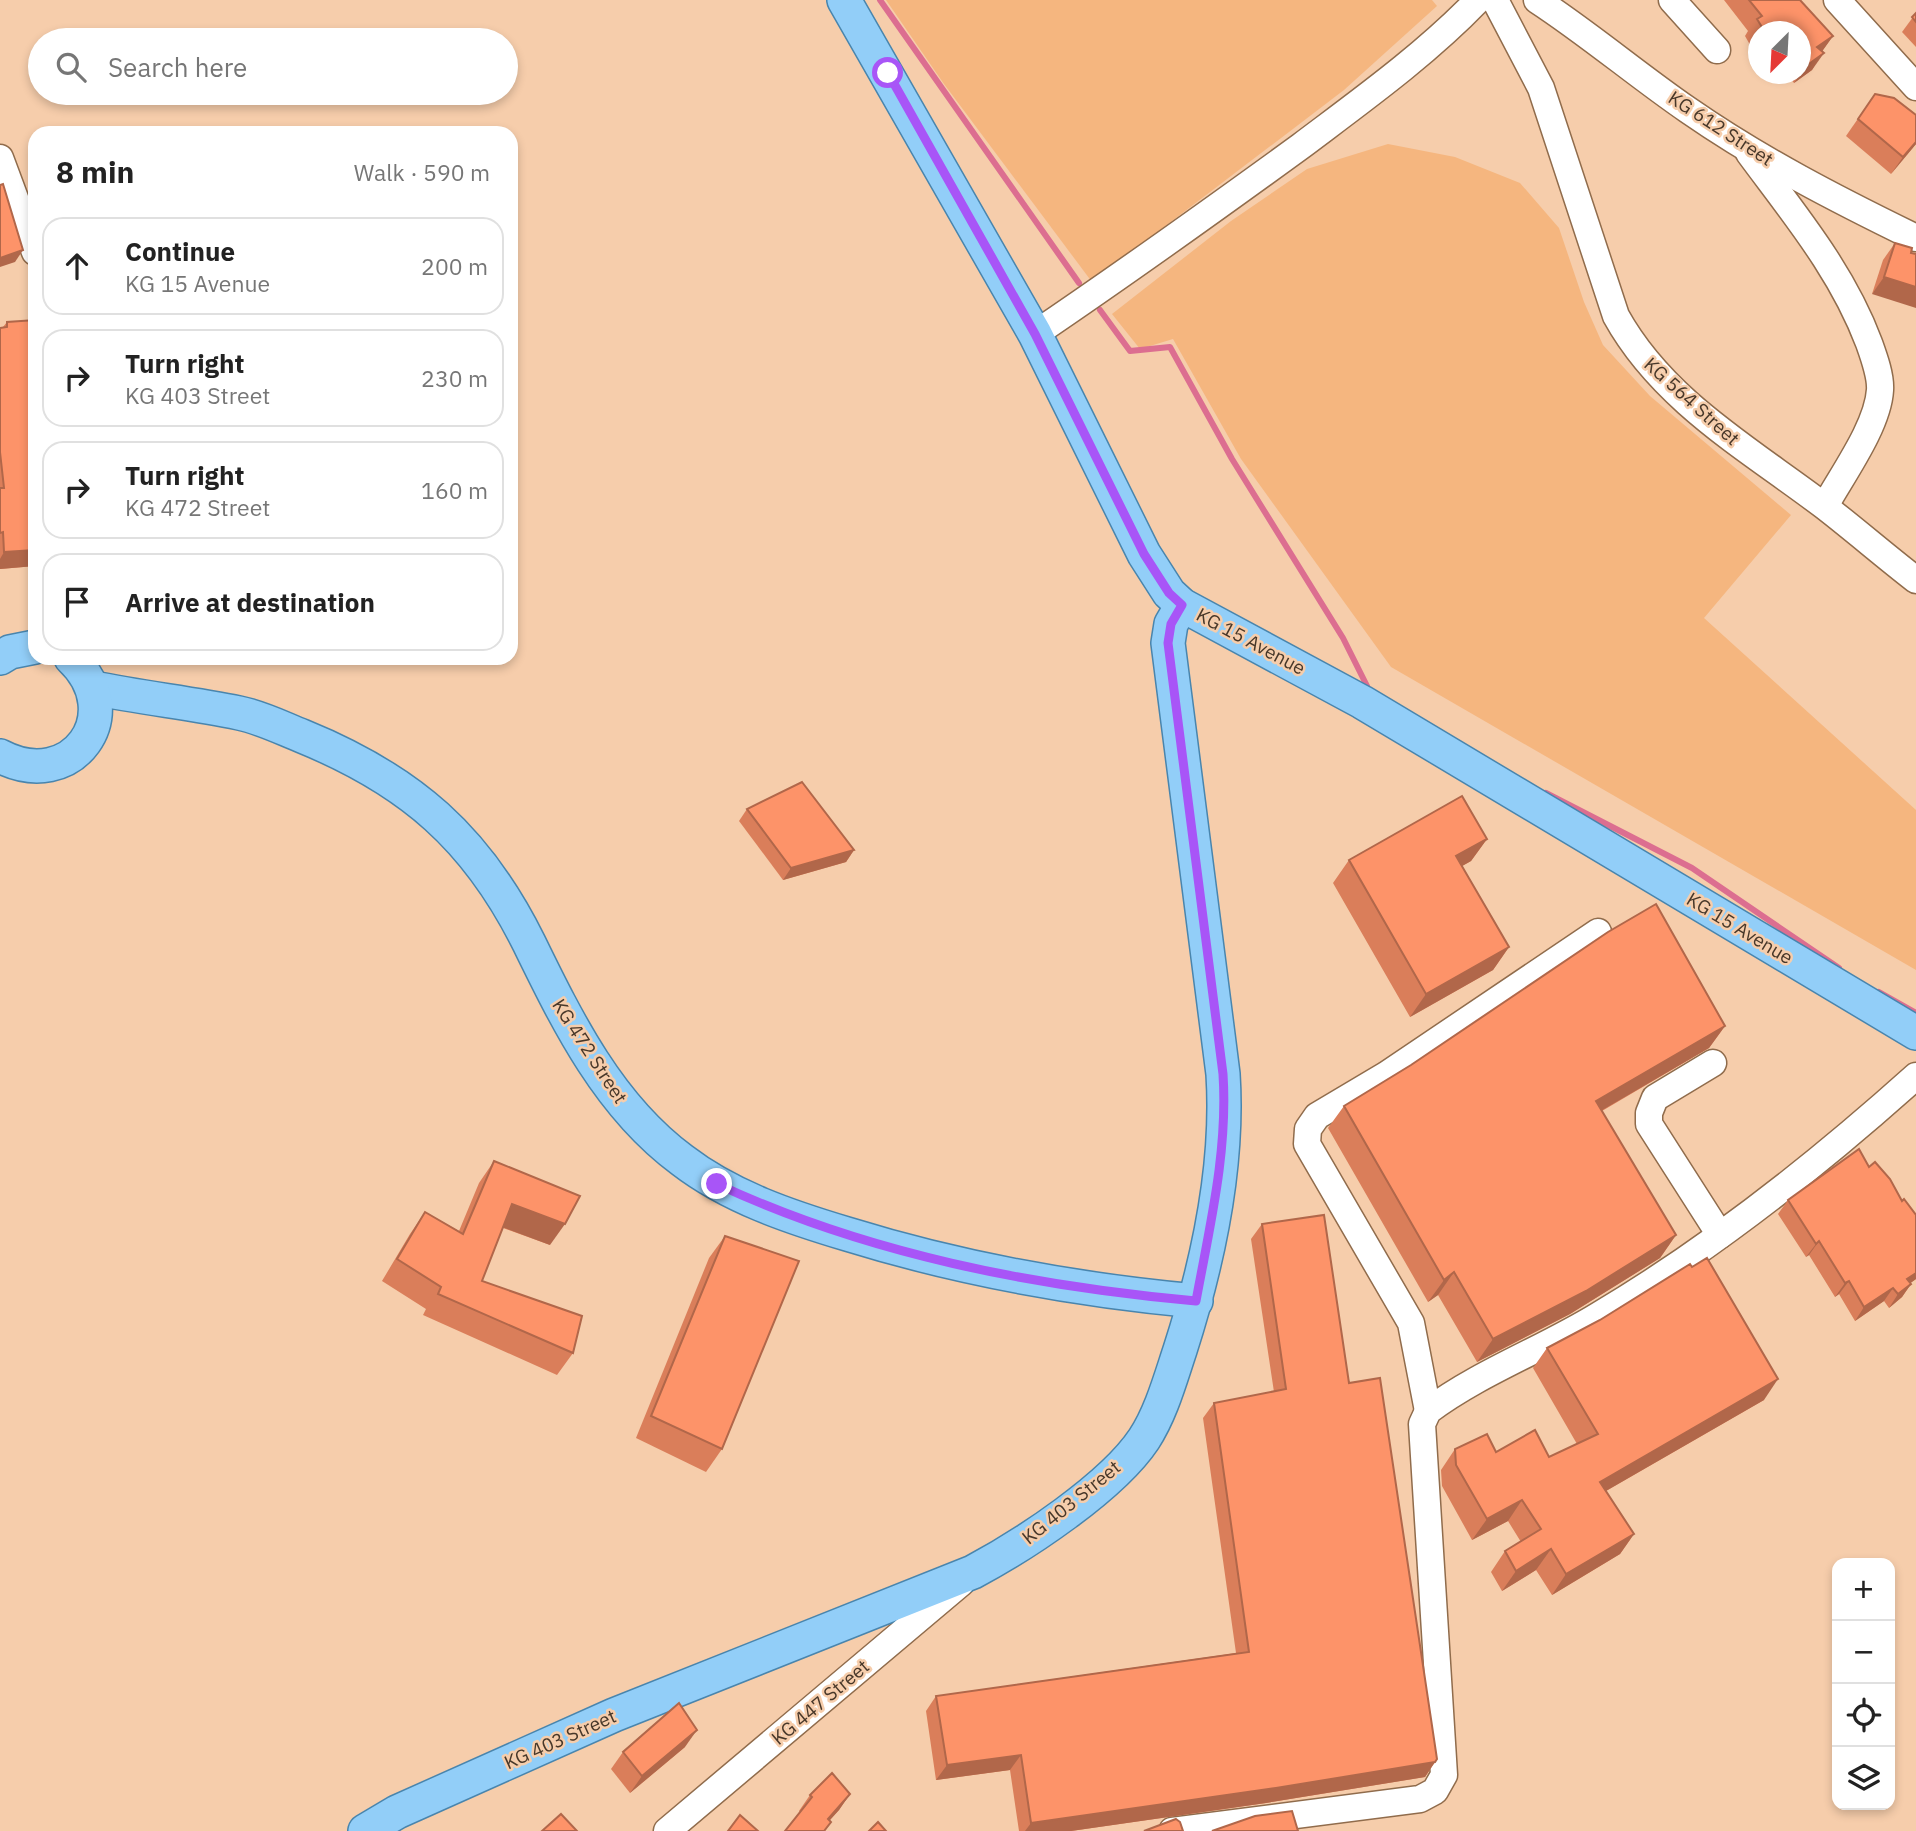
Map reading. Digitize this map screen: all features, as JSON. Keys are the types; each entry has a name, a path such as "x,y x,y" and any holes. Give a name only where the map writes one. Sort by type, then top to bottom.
{"main road":[{"name":"KG 15 Avenue","path":"844,0 1035,334 1144,554 1169,593 1182,605 1373,709 1916,1033"},
{"name":"KG 403 Street","path":"365,1831 397,1812 614,1715 973,1572 1004,1555 1058,1518 1095,1488 1143,1440 1173,1373 1196,1301 1223,1153 1226,1116 1223,1074 1168,643 1171,624 1182,605"},
{"path":"0,658 10,652 28,648"},
{"path":"0,756 29,767 60,762 85,742 94,722 94,688 76,665"},
{"name":"KG 472 Street","path":"94,688 185,701 207,709 242,713 312,740 384,776 450,827 473,852 511,908 553,995 609,1086 653,1136 682,1161 717,1184 806,1221 887,1247 1009,1276 1133,1295 1196,1301"},
{"name":"KG 472 Street","path":"94,722 151,698"}],"street":[{"path":"1035,334 1170,243 1342,115 1456,23 1478,0"},
{"name":"KG 564 Street","path":"1495,0 1541,89 1616,316 1630,341 1650,367 1723,433 1825,506 1916,580"},
{"name":"KG 612 Street","path":"1537,0 1583,30 1688,110 1843,202 1916,238"},
{"path":"1672,0 1717,50"},
{"path":"1837,0 1916,87"},
{"path":"1744,145 1829,260 1857,313 1874,356 1880,389 1874,414 1825,506"},
{"path":"0,158 28,232"},
{"path":"1172,1831 1420,1799 1435,1791 1444,1775 1422,1424 1428,1410 1411,1323 1307,1144 1308,1129 1317,1116 1386,1075 1598,932"},
{"path":"1713,1063 1655,1098 1649,1112 1649,1125 1720,1235"},
{"path":"1428,1410 1597,1317 1682,1264 1862,1124 1916,1076"},
{"name":"KG 447 Street","path":"667,1831 973,1572"}],"shaded area":[{"path":"886,0 1432,0 1437,6 1344,90 1092,282 944,84"},
{"path":"1388,144 1455,157 1520,183 1559,228 1584,302 1603,345 1650,396 1791,515 1704,618 1916,810 1916,970 1391,667 1241,459 1173,339 1140,349 1112,314 1231,221 1307,169"}],"building":[{"path":"1749,0 1800,0 1833,36 1817,47 1824,53 1811,62 1811,21 1758,21 1757,19 1762,16"},
{"path":"1875,94 1894,98 1916,115 1916,142 1903,157 1858,119"},
{"path":"3,184 23,250 0,258 0,185"},
{"path":"1895,243 1912,248 1911,253 1916,254 1916,287 1884,277"},
{"path":"28,320 28,550 4,552 3,532 0,533 0,488 4,488 0,452 0,328 7,327 7,322"},
{"path":"802,782 854,850 791,868 747,809"},
{"path":"1462,796 1487,839 1456,856 1509,947 1426,994 1349,860"},
{"path":"1656,904 1725,1026 1596,1101 1676,1235 1586,1291 1493,1339 1454,1272 1444,1280 1344,1106 1411,1065 1608,932"},
{"path":"1859,1149 1869,1167 1875,1162 1890,1179 1902,1201 1904,1199 1916,1215 1916,1273 1907,1279 1911,1284 1898,1294 1893,1288 1864,1307 1849,1281 1845,1283 1819,1241 1816,1244 1788,1200"},
{"path":"494,1161 580,1196 565,1224 512,1204 482,1281 582,1316 573,1353 438,1294 441,1287 397,1259 425,1212 463,1234"},
{"path":"1324,1215 1349,1383 1380,1378 1437,1759 1435,1762 1276,1788 1031,1823 1021,1755 947,1765 936,1696 1249,1652 1214,1403 1286,1389 1262,1224"},
{"path":"725,1236 799,1261 722,1449 651,1416"},
{"path":"1707,1258 1778,1379 1600,1482 1634,1534 1566,1574 1551,1549 1516,1571 1505,1551 1541,1529 1522,1500 1487,1519 1456,1465 1455,1449 1487,1434 1496,1452 1535,1430 1549,1457 1598,1434 1547,1348 1600,1320 1690,1264 1692,1267"},
{"path":"679,1703 697,1730 642,1776 623,1752"},
{"path":"832,1773 850,1794 828,1819 831,1822 824,1831 785,1831 812,1797 810,1795"},
{"path":"1292,1811 1298,1831 1212,1831 1255,1816"},
{"path":"561,1814 577,1831 542,1831"},
{"path":"740,1815 758,1831 728,1831"},
{"path":"1176,1819 1183,1831 1144,1831"},
{"path":"878,1822 886,1831 869,1831"}],"waterway":[{"path":"880,0 1079,283"},
{"path":"1100,310 1130,351 1170,347 1232,459 1343,638 1369,690"},
{"path":"1546,793 1692,868 1839,968"},
{"path":"1879,992 1916,1013"}],"route":[{"path":"717,1184 760,1204 887,1247 1009,1276 1133,1295 1196,1301 1223,1153 1226,1116 1223,1074 1175,719 1168,643 1171,624 1182,605 1169,593 1144,554 1035,334 888,73"}]}
